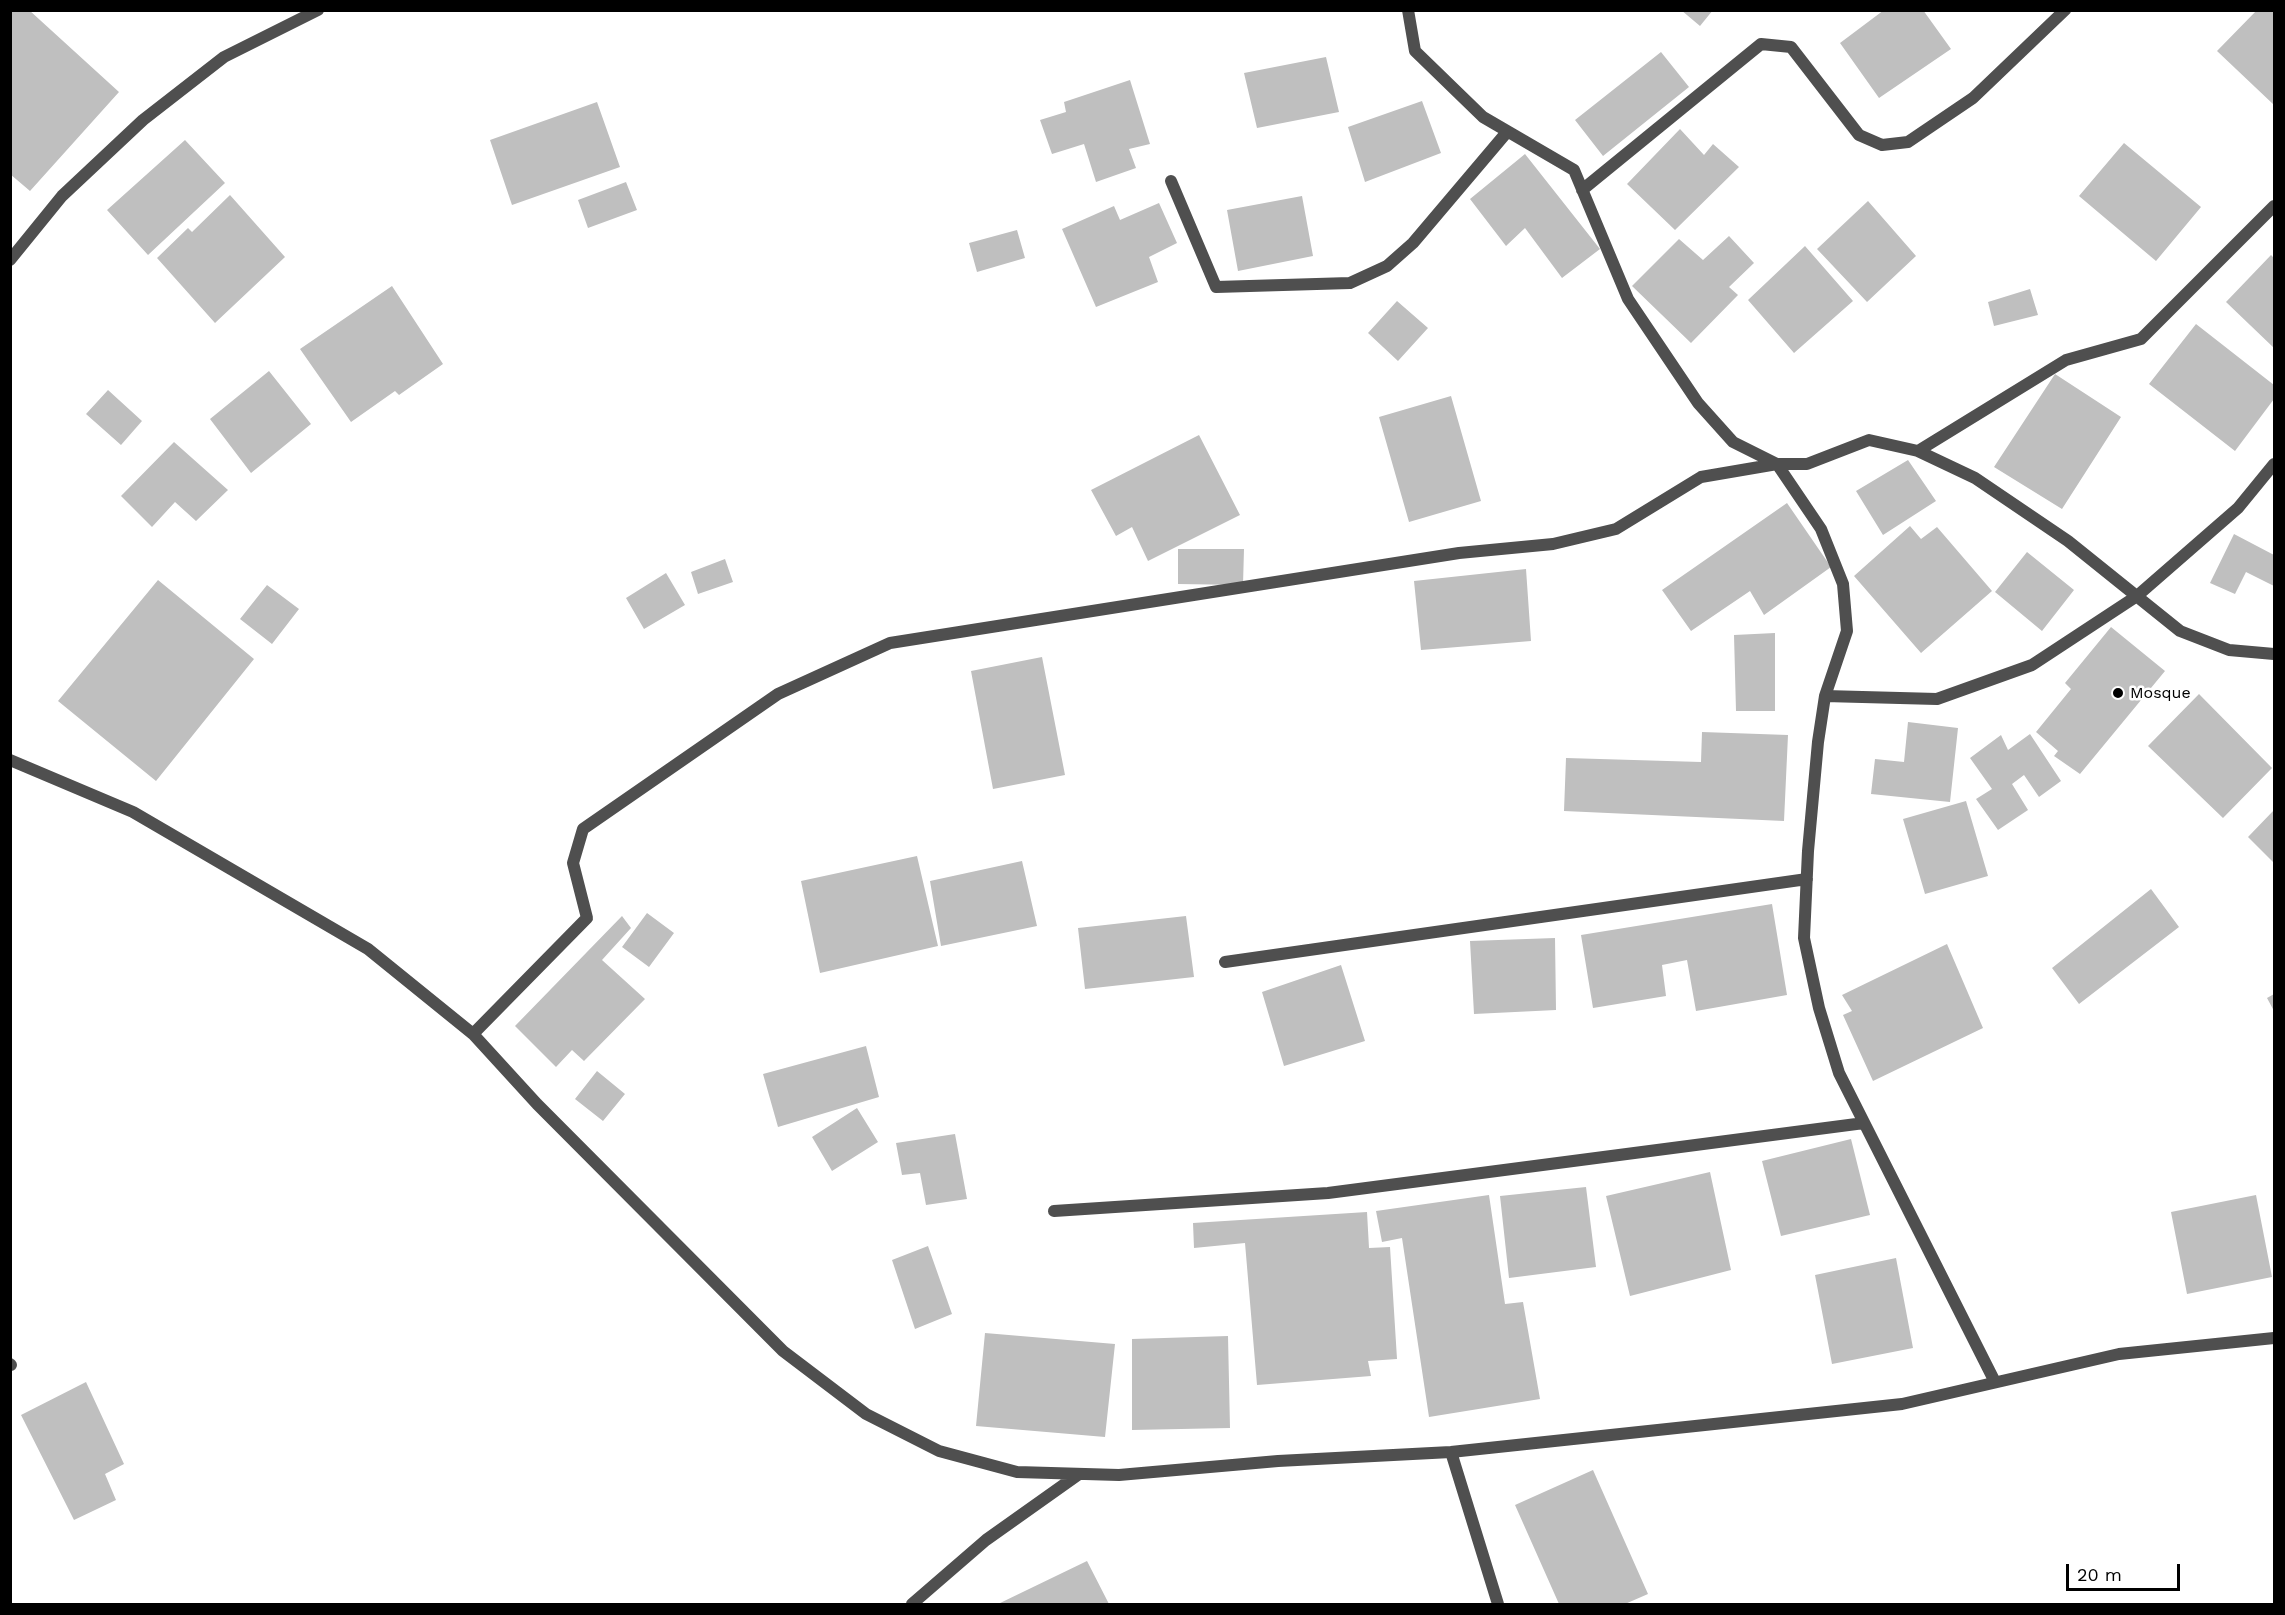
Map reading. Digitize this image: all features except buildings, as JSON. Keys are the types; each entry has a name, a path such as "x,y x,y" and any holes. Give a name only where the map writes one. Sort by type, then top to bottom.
{"street":[{"path":"10,260 62,196 142,120 224,57 318,10"},
{"path":"1408,10 1414,51 1483,117 1574,170 1628,299 1698,403 1733,442 1777,464 1821,530 1843,584 1847,631 1825,696 1818,742 1803,938 1819,1008 1839,1073 1995,1382"},
{"path":"1582,190 1761,44 1791,47 1859,135 1882,145 1908,141 1973,98 2065,10"},
{"path":"1171,181 1216,287 1350,283 1387,266 1413,243 1507,132"},
{"path":"1918,451 2066,360 2141,339 2274,206"},
{"path":"473,1034 587,918 573,863 583,829 778,694 890,643 1459,553 1553,544 1616,529 1701,477 1777,464 1807,465 1869,440 1918,451 1975,478 2068,541 2180,631 2229,650 2274,654"},
{"path":"1825,696 1937,699 2032,665 2137,596 2238,508 2274,464"},
{"path":"10,760 133,812 368,949 473,1034 537,1104 783,1352 866,1414 939,1451 1017,1472 1119,1474 1278,1461 1451,1452 1902,1404 2120,1354 2274,1338"},
{"path":"1225,962 1807,879"},
{"path":"1054,1211 1328,1193 1864,1123"},
{"path":"1451,1452 1498,1605"},
{"path":"912,1605 986,1540 1079,1473"}],"place":[{"name":"Mosque","path":"2118,693"}]}
